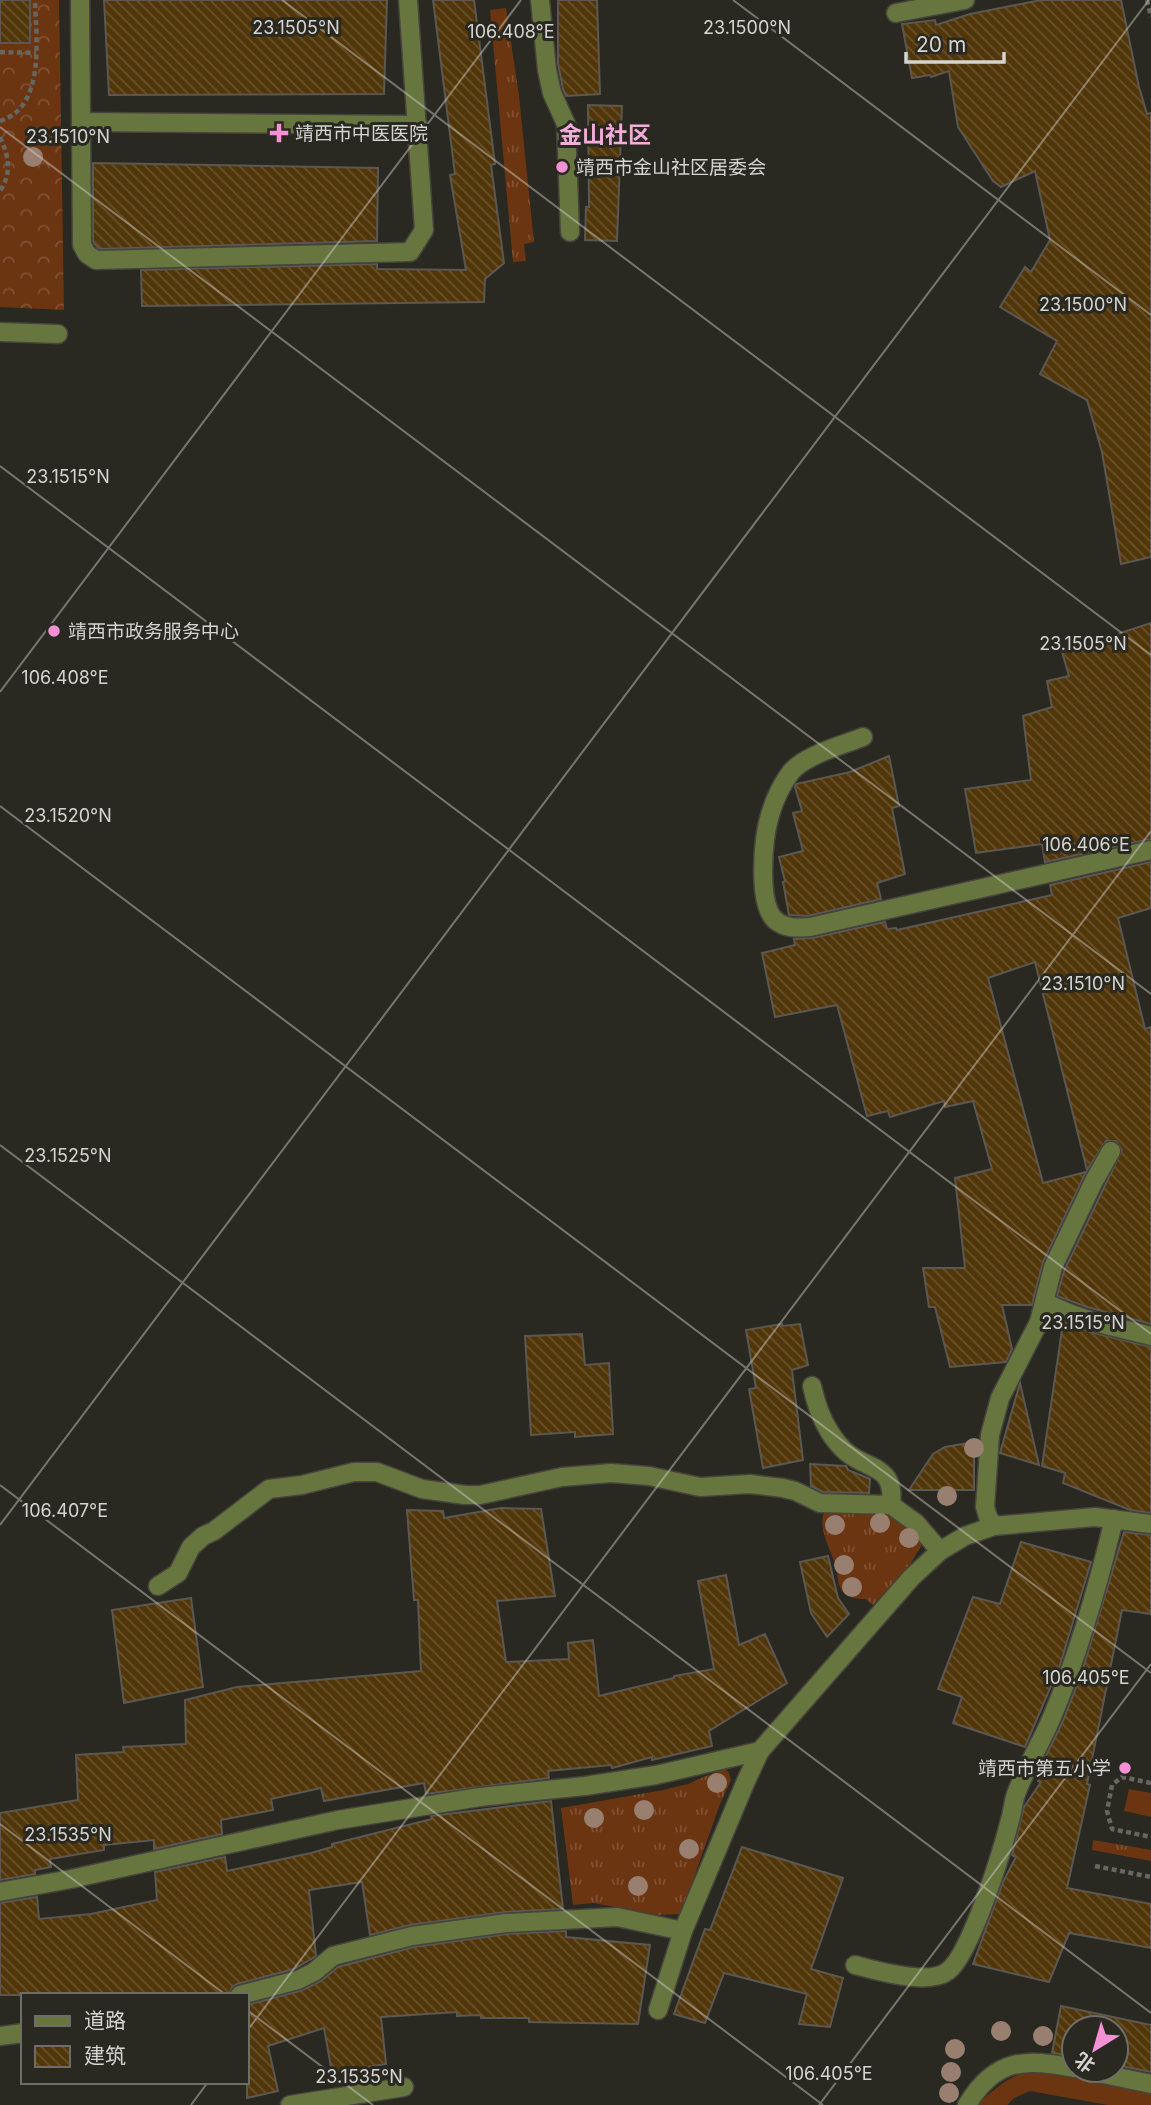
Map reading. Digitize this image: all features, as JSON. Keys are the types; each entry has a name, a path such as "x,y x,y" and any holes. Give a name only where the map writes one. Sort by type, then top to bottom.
{"street":[{"path":"80,0 82,245 87,254 96,260 410,252 424,230 408,0"},
{"path":"540,0 547,70 552,93 566,124 570,232"},
{"path":"896,13 965,0"},
{"path":"82,122 418,125"},
{"path":"0,332 58,334"},
{"path":"863,737 808,759 792,770 769,816 764,852 766,908 776,920 792,929 1151,850"},
{"path":"994,1526 985,1507 992,1420 1010,1376 1039,1322 1053,1267 1111,1151"},
{"path":"1045,1302 1085,1319 1151,1336"},
{"path":"812,1386 819,1410 833,1437 853,1457 886,1474 892,1497 891,1505"},
{"path":"158,1586 178,1573 186,1556 203,1536 214,1531 269,1489 302,1485 354,1472 377,1472 422,1489 465,1495 480,1495 562,1477 611,1473 649,1476 700,1487 750,1484 783,1488 796,1491 820,1503 891,1505 916,1524 940,1551"},
{"path":"658,2010 683,1931 760,1751 902,1588 940,1551 965,1536 994,1526 1094,1517 1151,1524"},
{"path":"855,1965 924,1978 939,1977 958,1960 968,1943 1001,1852 1018,1788 1052,1717 1073,1662 1096,1594 1114,1519"},
{"path":"0,1892 338,1820 480,1797 656,1776 760,1751"},
{"path":"248,1993 298,1980 314,1972 332,1956 412,1936 506,1923 617,1917 683,1931"},
{"path":"0,2036 21,2033"},
{"path":"967,2105 972,2096 995,2073 1011,2065 1043,2061 1060,2065"},
{"path":"1130,2080 1151,2084"},
{"path":"290,2105 404,2087"}],"path":[{"path":"0,121 16,114 29,95 36,53 36,0"},
{"path":"1147,0 1151,17"},
{"path":"0,52 36,53"},
{"path":"0,137 9,165 9,175 0,191"},
{"path":"1151,1783 1122,1777 1112,1785 1107,1811 1112,1829 1151,1837"},
{"path":"1095,1866 1151,1877"}],"green space":[{"path":"0,0 59,0 64,310 0,307"},
{"path":"506,8 519,96 534,242 524,244 526,261 513,262 490,10"},
{"path":"824,1512 895,1512 923,1543 909,1566 873,1605 866,1599 849,1596 840,1587 824,1533"},
{"path":"722,1769 728,1771 731,1780 681,1914 658,1915 593,1903 573,1905 561,1808 688,1784"},
{"path":"1129,1789 1151,1793 1151,1817 1124,1811"},
{"path":"1093,1840 1151,1850 1151,1861 1092,1850"},
{"path":"1036,2068 1060,2072 1060,2084 1124,2084 1151,2089 1151,2105 1108,2105 1030,2091 1014,2098 1007,2105 977,2105 1004,2082"}],"building":[{"path":"0,0 30,0 30,43 0,43"},
{"path":"104,0 387,0 384,94 109,95"},
{"path":"433,0 474,0 495,164 491,165 504,263 485,279 484,302 142,306 141,270 377,264 377,269 466,270 450,175 455,174"},
{"path":"558,0 597,0 600,94 566,96 558,64"},
{"path":"1041,0 1121,0 1139,87 1147,114 1151,113 1151,557 1121,564 1102,452 1087,400 1040,374 1057,341 1000,307 1025,267 1031,272 1050,240 1035,171 1001,187 993,181 958,127 949,71 931,77 912,78 902,24 935,20 936,25 970,14"},
{"path":"588,105 622,106 617,241 585,240 586,207 589,207"},
{"path":"93,163 378,168 377,241 99,249 93,242"},
{"path":"1151,623 1151,839 1045,862 1042,844 976,853 965,789 1031,780 1023,716 1052,707 1047,681 1069,676 1062,652"},
{"path":"889,756 899,806 892,808 905,874 877,883 881,899 808,916 789,915 779,857 803,851 793,813 802,811 796,784 850,772"},
{"path":"1151,862 1151,908 1118,918 1145,1029 1151,1027 1151,1324 1057,1296 1064,1271 1122,1150 1116,1141 1106,1141 1087,1170 1035,962 988,978 1043,1183 1086,1172 1043,1262 1032,1305 1002,1305 1012,1349 1006,1362 950,1367 935,1307 929,1307 923,1268 965,1268 955,1178 992,1169 973,1101 945,1107 944,1101 890,1117 888,1111 867,1116 837,1005 775,1017 762,953 795,945 794,939 812,938 885,922 887,929 897,930 1052,895 1050,885"},
{"path":"1063,1323 1151,1347 1151,1513 1130,1510 1063,1483 1065,1473 1042,1466"},
{"path":"800,1324 808,1365 792,1370 803,1460 763,1468 749,1389 756,1388 746,1330"},
{"path":"582,1334 585,1365 609,1363 613,1434 575,1437 575,1432 531,1435 525,1336"},
{"path":"1020,1383 1039,1465 1000,1453"},
{"path":"974,1442 974,1490 909,1490 933,1454 945,1447"},
{"path":"810,1464 846,1466 848,1470 870,1479 869,1493 823,1492 811,1486"},
{"path":"501,1508 541,1509 555,1596 497,1601 506,1662 569,1659 568,1643 593,1640 599,1696 674,1676 714,1669 698,1581 726,1575 739,1645 765,1634 787,1683 709,1731 712,1746 652,1760 652,1757 612,1768 611,1765 548,1771 549,1778 426,1794 424,1783 324,1801 321,1788 271,1799 273,1810 221,1820 222,1834 154,1849 154,1840 104,1845 104,1850 50,1859 51,1867 35,1870 35,1874 0,1880 0,1813 78,1800 76,1755 124,1752 123,1747 186,1744 185,1700 237,1687 421,1671 418,1600 414,1600 407,1510 443,1511 444,1518"},
{"path":"1124,1532 1151,1535 1151,1614 1122,1610 1087,1784 1090,1785 1067,1888 1151,1904 1151,1948 1069,1933 1049,1982 973,1964 1003,1882 1016,1857 1012,1855 1024,1807 1041,1782 1038,1781 1046,1765 1042,1764 1063,1721 1082,1672"},
{"path":"1021,1542 1091,1562 1060,1665 1025,1747 953,1723 962,1697 938,1689 973,1597 1000,1604"},
{"path":"828,1556 838,1598 849,1614 827,1637 811,1613 800,1562"},
{"path":"191,1598 203,1687 124,1703 112,1610"},
{"path":"551,1801 563,1909 505,1912 410,1925 370,1935 362,1882 309,1890 316,1956 294,1969 237,1984 230,1993 0,1995 0,1903 37,1897 39,1919 91,1914 157,1900 155,1872 225,1857 227,1871 311,1853 332,1847 332,1844 432,1819 431,1816"},
{"path":"742,1847 843,1878 811,1969 843,1978 830,2027 799,2024 807,1994 724,1973 705,2023 674,2014 705,1929 710,1930"},
{"path":"566,1931 566,1937 650,1945 638,2024 529,2022 529,2018 457,2016 457,2012 381,2017 386,2064 332,2073 324,2028 268,2046 278,2091 247,2098 248,2005 303,1990 321,1981 338,1967 414,1947 507,1934"},
{"path":"1061,2006 1099,2014 1060,2014 1060,2054 1052,2053"},
{"path":"1130,2021 1151,2025 1151,2072 1130,2068"}],"place":[{"name":"靖西市中医医院","path":"279,133"},
{"name":"靖西市金山社区居委会","path":"562,167"},
{"name":"靖西市政务服务中心","path":"54,631"},
{"name":"靖西市第五小学","path":"1125,1768"}],"district":[{"name":"金山社区","path":"605,135"}]}
